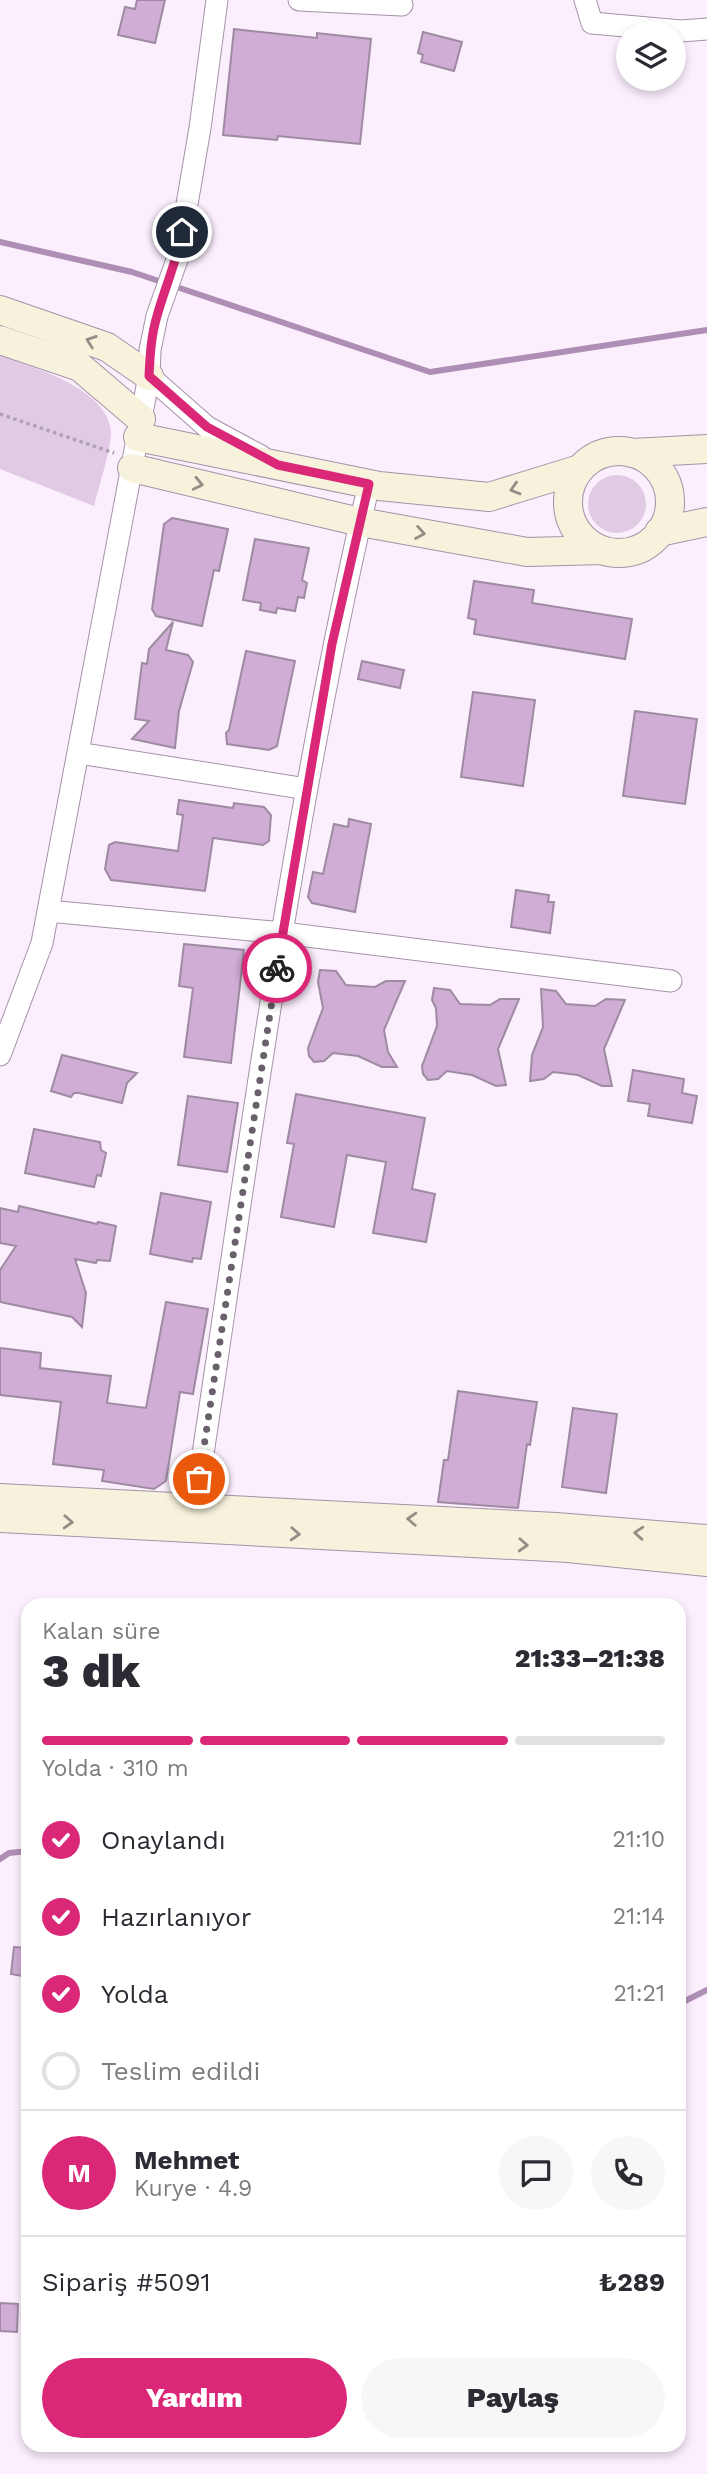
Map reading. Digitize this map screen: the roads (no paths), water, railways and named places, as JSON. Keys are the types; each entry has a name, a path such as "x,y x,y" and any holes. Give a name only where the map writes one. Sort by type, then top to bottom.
{"street":[{"path":"0,1055 42,943 149,376 150,350 157,316 178,257 200,128 217,0"},
{"path":"299,0 402,5"},
{"path":"585,0 592,23 681,31 707,29"},
{"path":"0,310 107,346 149,376 207,427 278,465"},
{"path":"0,340 80,367 136,445 360,522 527,552 602,550 615,553 641,548 659,532 669,509 665,481 657,469 632,453"},
{"path":"136,445 278,465 369,484 489,497 580,469 603,454 617,451 632,453 707,449"},
{"path":"580,469 568,494 570,515 579,534 602,550"},
{"path":"195,1507 307,789 332,644 369,484"},
{"path":"659,532 707,522"},
{"path":"78,753 307,789"},
{"path":"48,911 283,933 671,981"},
{"path":"0,1498 542,1526 707,1539"},
{"path":"0,1518 568,1548 707,1562"}],"waterway":[{"path":"0,242 132,272 430,372 707,330"},
{"path":"0,1859 9,1853 21,1852"},
{"path":"686,2000 707,1990"}]}
